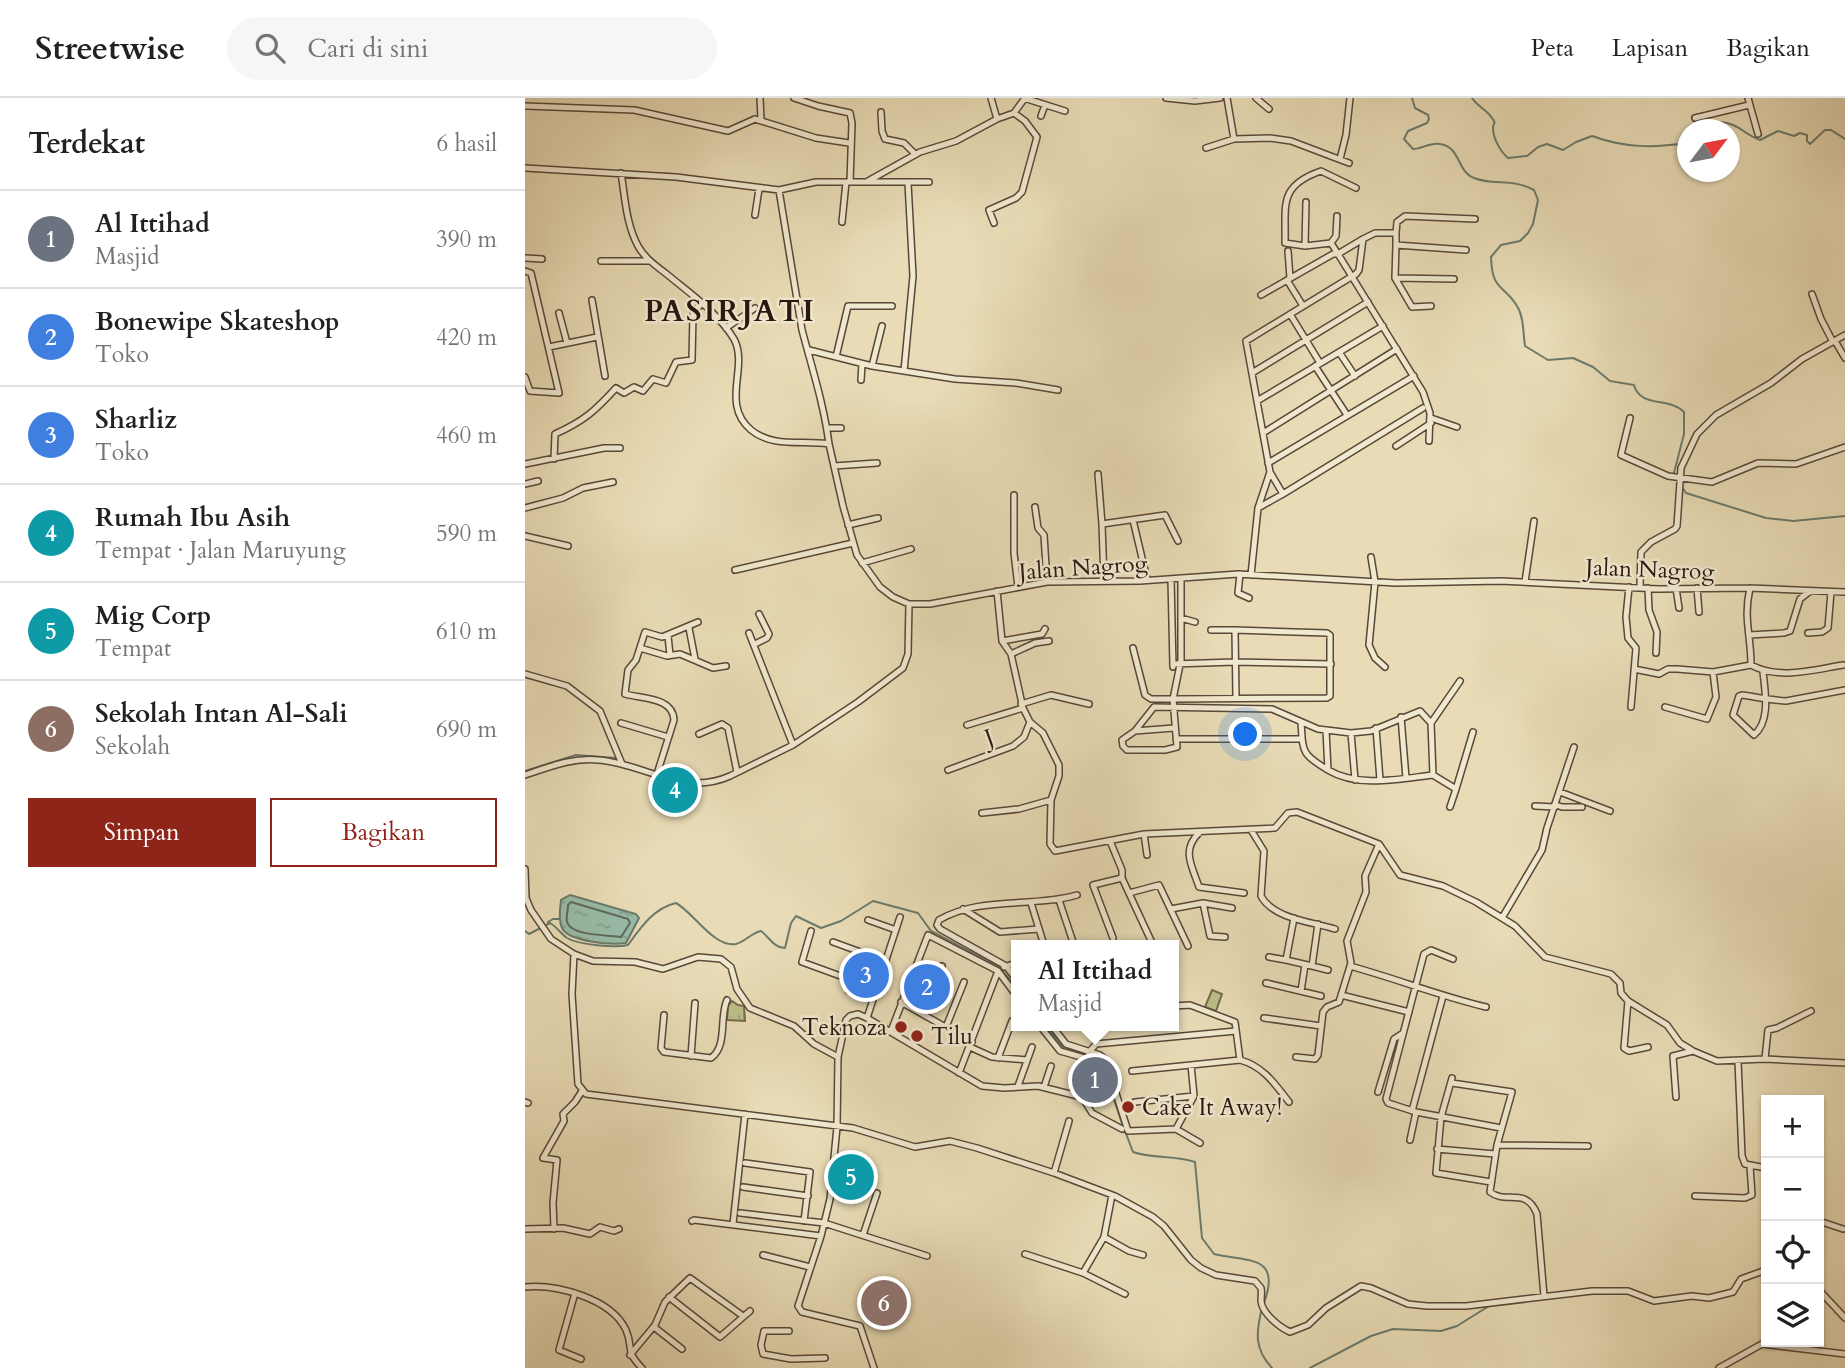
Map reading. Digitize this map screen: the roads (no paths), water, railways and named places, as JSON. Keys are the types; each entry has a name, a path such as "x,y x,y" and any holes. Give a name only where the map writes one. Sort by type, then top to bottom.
{"street":[{"path":"760,98 761,119"},
{"path":"794,98 850,113 852,123 848,182 842,222"},
{"path":"991,98 997,119"},
{"path":"868,181 915,154 963,138 1014,113 1025,98 1065,111"},
{"path":"1166,98 1195,101 1220,98"},
{"path":"1227,98 1234,139"},
{"path":"1256,98 1269,109"},
{"path":"1340,159 1350,98"},
{"path":"1748,98 1758,134"},
{"path":"1041,116 1045,105"},
{"path":"1695,118 1749,105"},
{"path":"525,106 634,110 728,131 751,120 761,119 793,132 849,143"},
{"path":"881,112 885,139 904,143 915,154"},
{"path":"994,223 989,210 1016,198 1024,190 1037,137 1025,121 1014,113"},
{"path":"1206,148 1234,139 1270,138 1291,141 1349,163"},
{"path":"525,168 705,180 779,190 815,182 929,182"},
{"path":"1337,216 1336,236 1331,243 1305,246 1285,243 1289,191 1321,171 1356,188"},
{"path":"621,173 632,232 638,246 650,261 726,328 738,348 737,405 746,426 774,442 828,444"},
{"path":"880,173 883,184"},
{"path":"904,371 913,276 908,183"},
{"path":"755,215 759,189"},
{"path":"525,775 576,760 601,760 676,782 720,780 793,745 858,702 906,664 909,604 880,587 862,563 852,543 809,350 802,330 779,190"},
{"path":"1305,246 1306,202"},
{"path":"1431,306 1412,307 1395,278 1397,222 1405,216 1475,219"},
{"path":"1261,295 1375,233 1396,233"},
{"path":"1283,494 1270,472 1246,341 1352,277 1359,270 1363,239"},
{"path":"1331,243 1426,398 1431,420 1429,441"},
{"path":"1396,245 1466,250"},
{"path":"1288,251 1289,279 1303,306"},
{"path":"525,258 542,259"},
{"path":"601,261 650,261"},
{"path":"525,271 531,273 559,393 531,391 525,377"},
{"path":"1395,278 1454,279"},
{"path":"1812,294 1821,319 1845,358"},
{"path":"591,300 605,376"},
{"path":"1252,373 1368,302"},
{"path":"554,459 555,434 575,426 616,388 624,393 634,387 643,391 653,379 666,383 676,362 692,360 693,314 701,304"},
{"path":"836,357 848,306 892,306"},
{"path":"726,328 755,308"},
{"path":"559,313 567,343"},
{"path":"1290,314 1331,391 1347,415"},
{"path":"872,366 882,326"},
{"path":"1257,401 1383,326"},
{"path":"1640,587 1641,552 1651,542 1675,529 1678,522 1681,468 1697,434 1716,415 1845,335"},
{"path":"549,347 597,337"},
{"path":"1263,433 1397,349"},
{"path":"809,350 872,366 955,379 1016,383 1058,390"},
{"path":"1339,352 1355,376"},
{"path":"861,380 862,364"},
{"path":"1268,463 1414,376"},
{"path":"1258,509 1423,408"},
{"path":"1630,418 1621,456 1679,479 1716,482 1758,463 1796,464 1844,449"},
{"path":"1431,420 1457,427"},
{"path":"1396,446 1431,420"},
{"path":"827,428 841,428"},
{"path":"525,464 604,448 620,448"},
{"path":"834,466 877,463"},
{"path":"1251,575 1258,509 1270,472"},
{"path":"1098,474 1103,524 1104,581"},
{"path":"525,484 538,481"},
{"path":"525,508 563,498 583,488 613,482"},
{"path":"1014,495 1014,553 1018,587"},
{"path":"1035,507 1038,528 1044,535 1047,582"},
{"path":"1103,524 1165,515 1178,541"},
{"path":"848,525 877,518"},
{"path":"1133,520 1147,579"},
{"path":"1525,582 1534,521"},
{"path":"525,536 568,546"},
{"path":"735,570 852,543"},
{"path":"862,563 911,549"},
{"path":"1371,556 1375,582 1370,645 1375,658 1385,667"},
{"path":"1240,575 1238,593 1249,598"},
{"name":"Jalan Nagrog","path":"909,604 930,604 1047,582 1240,575 1375,582 1525,582 1648,588 1750,587 1845,592"},
{"path":"1176,664 1181,618 1181,578"},
{"path":"1171,579 1176,664 1173,699 1174,708 1174,728 1176,748 1127,750 1122,740 1135,731 1154,707 1174,708 1272,709 1326,730 1351,733 1376,729 1420,711 1431,723"},
{"path":"1629,587 1626,617 1628,638 1636,647 1631,706"},
{"path":"1697,587 1699,612"},
{"path":"1750,587 1746,608 1751,665"},
{"path":"1648,588 1649,610 1657,632 1655,653"},
{"path":"1676,588 1679,608"},
{"path":"997,591 1002,641 1011,654 1022,706 1030,722 1041,729 1056,757 1059,776 1051,800 1049,844 1053,850 1144,834 1277,827 1288,813 1294,811 1379,844 1400,875 1443,886 1502,918 1515,926 1545,957 1611,974 1620,983 1622,993 1628,1001 1667,1025 1681,1044 1692,1051 1717,1061 1765,1059 1845,1063"},
{"path":"1749,635 1790,631 1800,599 1809,592"},
{"path":"1808,633 1822,632 1829,625 1831,592"},
{"path":"755,644 769,634 759,614"},
{"path":"1181,618 1195,622"},
{"path":"656,774 674,720 670,706 624,692 629,666 636,660 645,632 668,636 698,622"},
{"path":"689,628 695,660"},
{"path":"1002,641 1042,634 1045,629"},
{"path":"1133,649 1147,697 1173,699 1330,696 1331,638 1327,633 1211,630"},
{"path":"1235,630 1236,698"},
{"path":"749,633 793,745"},
{"path":"668,636 670,655"},
{"path":"1011,654 1035,643 1049,641"},
{"path":"640,648 670,655 680,654 713,668 726,666"},
{"path":"1176,664 1331,664"},
{"path":"1634,669 1659,674 1668,669 1713,672 1751,665 1762,672 1789,674 1843,665"},
{"path":"1665,707 1707,719 1716,697 1713,672"},
{"path":"1762,672 1766,698 1764,716 1754,735 1733,715 1738,698 1742,695 1766,698 1786,701 1845,690"},
{"path":"525,674 568,686 600,711 622,764"},
{"path":"1433,775 1431,723 1461,681"},
{"path":"967,725 1051,695 1089,704"},
{"path":"1401,718 1406,778"},
{"name":"J","path":"947,770 1013,746 1024,737 1030,722"},
{"path":"1301,722 1303,749 1307,757 1328,770 1355,780 1433,775 1456,789"},
{"path":"621,723 668,737"},
{"path":"699,734 714,725 722,724 727,728 737,772"},
{"path":"1135,731 1174,728"},
{"path":"1376,729 1380,780"},
{"path":"1326,730 1328,770"},
{"path":"1450,807 1473,732"},
{"path":"1351,733 1355,780"},
{"path":"1176,739 1302,739"},
{"path":"1502,918 1542,850 1574,747"},
{"path":"1560,792 1610,810"},
{"path":"982,813 1020,809 1051,800"},
{"path":"1535,806 1582,807"},
{"path":"1251,830 1264,851 1262,899 1276,910 1294,918 1335,929"},
{"path":"1199,833 1191,840 1188,848 1199,887 1244,893"},
{"path":"1144,834 1147,855"},
{"path":"1109,841 1122,870 1122,878 1151,940"},
{"path":"1296,1057 1315,1059 1318,1055 1325,1009 1338,1003 1341,995 1350,966 1347,939 1366,892 1365,876 1379,844"},
{"path":"525,869 526,898 540,923 551,939 574,954 593,961 635,962 663,969 698,957 721,958 731,967 734,984 753,1010 794,1026 814,1044 838,1057"},
{"path":"1113,938 1094,885 1122,878"},
{"path":"1129,893 1159,885 1188,946"},
{"path":"1011,972 1006,965 940,929 937,922 940,918 963,909 981,905 1031,903 1077,895"},
{"path":"1059,900 1073,940"},
{"path":"1171,909 1203,902 1232,908"},
{"path":"1203,902 1210,936 1225,937"},
{"path":"1031,903 1042,940"},
{"path":"963,909 1000,932 1039,929"},
{"path":"867,1018 899,917"},
{"path":"1286,960 1294,918"},
{"path":"868,920 896,930"},
{"path":"1301,991 1318,923"},
{"path":"811,931 802,961 876,989"},
{"path":"891,1031 927,936 999,971 1011,988"},
{"path":"833,942 885,961"},
{"path":"1453,959 1431,950 1426,952 1386,1099 1388,1103 1414,1111 1501,1128"},
{"path":"574,954 572,1014 578,1084 586,1094 853,1128 915,1147 952,1141 1054,1172 1112,1195 1153,1217 1201,1268 1216,1275 1255,1281 1262,1292 1262,1307 1274,1321 1290,1332 1308,1325 1326,1308 1361,1286 1408,1304 1427,1306 1466,1306 1592,1291 1628,1291 1654,1301 1692,1296 1709,1298 1733,1292 1741,1279 1761,1272"},
{"path":"1269,957 1328,970"},
{"path":"959,1073 999,971 1011,964"},
{"path":"924,1013 942,966"},
{"path":"1350,966 1486,1007"},
{"path":"946,1027 964,982"},
{"path":"1266,983 1321,996"},
{"path":"664,1015 661,1048 664,1052 711,1058 717,1054 721,1042 727,1001 739,993"},
{"path":"1341,995 1409,1012"},
{"path":"1410,1140 1414,1111 1443,996"},
{"path":"1628,1001 1623,1048 1629,1051 1648,1047"},
{"path":"901,1002 946,1027 982,1054 1027,1060"},
{"path":"691,1056 695,1003"},
{"path":"1179,1006 1191,1005 1234,1022 1240,1060"},
{"path":"1765,1059 1768,1030 1811,1011"},
{"path":"874,1368 860,1326 799,1310 798,1304 821,1236 830,1199 837,1127 838,1057 848,1018 855,1014 867,1018 982,1086 1044,1087 1075,1094 1082,1097 1092,1113 1125,1130 1176,1129 1201,1143"},
{"path":"1264,1018 1321,1026"},
{"path":"998,1058 1011,1024"},
{"path":"1044,1031 1060,1051 1088,1059"},
{"path":"1056,1031 1066,1044 1105,1059 1125,1130"},
{"path":"1075,1094 1095,1044 1236,1031"},
{"path":"1378,1092 1394,1039 1403,1033"},
{"path":"1019,1086 1032,1047"},
{"path":"1676,1097 1673,1056 1692,1051"},
{"path":"1132,1071 1240,1060 1255,1064 1289,1102"},
{"path":"1738,1061 1742,1156 1745,1164 1761,1167"},
{"path":"1176,1129 1194,1096 1191,1065"},
{"path":"1044,1087 1051,1066"},
{"path":"1491,1182 1436,1173 1441,1117 1452,1081 1511,1092 1495,1154 1492,1195 1522,1198 1534,1207 1537,1214 1544,1296"},
{"path":"554,1228 557,1160 543,1157 564,1121 563,1114 582,1091"},
{"path":"1135,1102 1194,1096"},
{"path":"733,1224 745,1114"},
{"path":"1054,1172 1069,1121"},
{"path":"1497,1145 1588,1146"},
{"path":"1437,1149 1495,1154"},
{"path":"745,1163 809,1171 804,1221"},
{"path":"1695,1196 1745,1198 1752,1195 1750,1166"},
{"path":"743,1187 808,1196"},
{"path":"863,1236 877,1193"},
{"path":"1083,1273 1104,1237 1112,1195"},
{"path":"740,1213 824,1223 927,1256"},
{"path":"692,1221 821,1236"},
{"path":"1824,1223 1843,1229"},
{"path":"525,1229 573,1229 590,1234 599,1227 614,1231 619,1229"},
{"path":"1104,1237 1129,1251 1143,1255"},
{"path":"1025,1254 1083,1273 1125,1294"},
{"path":"763,1255 810,1267"},
{"path":"630,1355 654,1327 663,1304 692,1278 743,1316"},
{"path":"525,1287 555,1287 575,1293 595,1302 617,1317 627,1331 630,1355 642,1368"},
{"path":"575,1293 559,1350 581,1359"},
{"path":"1824,1295 1845,1318"},
{"path":"669,1297 720,1336 750,1311"},
{"path":"654,1327 682,1349"},
{"path":"789,1331 764,1331 761,1352 769,1357 791,1359 825,1357"},
{"path":"1719,1368 1762,1344 1845,1354"},
{"path":"791,1359 791,1368"}],"water":[{"path":"570,895 636,914 639,918 626,943 591,942 566,933 561,925 560,907 561,900"}],"waterway":[{"path":"1412,98 1415,108 1428,115 1429,119 1427,123 1408,131 1404,139 1413,149 1433,144 1447,146 1456,154 1464,171 1474,178 1518,184 1534,190 1538,200 1533,224 1528,233 1520,241 1501,245 1491,257 1496,282 1519,310 1525,346 1548,360 1573,358 1593,367 1610,381 1634,385 1642,397 1678,407 1684,412 1684,434 1674,473"},
{"path":"1472,98 1495,122 1493,132 1496,141 1508,158 1527,156 1547,144 1563,150 1592,136 1639,146 1677,144"},
{"path":"1740,129 1760,140 1778,131 1794,136 1800,133 1807,135 1810,144 1825,130 1831,130 1845,139"},
{"path":"1682,487 1686,493 1766,518 1793,521 1845,516"},
{"path":"525,771 576,755 616,758"},
{"path":"525,931 529,934 550,923 565,936 580,942 628,945 655,914 676,903 720,941 736,944 761,931 775,944 785,948 791,923 796,916 821,928 841,921 873,901 918,913 931,931 999,967 1011,981"},
{"path":"548,922 559,919"},
{"path":"1050,1031 1063,1047 1086,1055"},
{"path":"1091,1057 1102,1065 1123,1126"},
{"path":"1125,1131 1133,1152 1195,1162 1202,1238 1214,1254 1249,1260 1265,1268 1268,1287 1264,1303"},
{"path":"1310,1368 1371,1336 1393,1329 1441,1331 1457,1326 1489,1306"},
{"path":"1262,1308 1258,1325 1259,1347 1272,1368"}],"place":[{"name":"Rumah Ibu Asih","path":"675,790"},
{"name":"Sharliz","path":"866,975"},
{"name":"Bonewipe Skateshop","path":"927,987"},
{"name":"Teknoza","path":"901,1027"},
{"name":"Tilu","path":"917,1036"},
{"name":"Al Ittihad","path":"1095,1080"},
{"name":"Cake It Away!","path":"1128,1107"},
{"name":"Mig Corp","path":"851,1177"},
{"name":"Sekolah Intan Al-Sali","path":"884,1303"}],"district":[{"name":"PASIRJATI","path":"730,311"}]}
